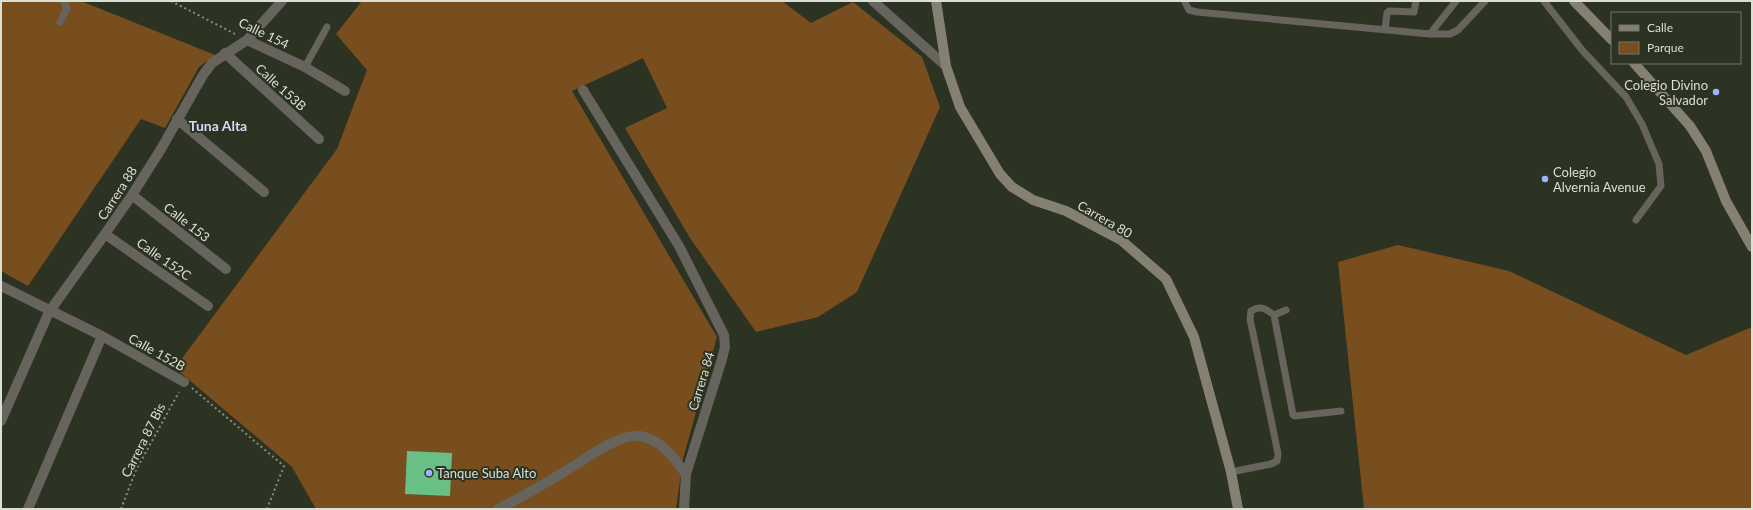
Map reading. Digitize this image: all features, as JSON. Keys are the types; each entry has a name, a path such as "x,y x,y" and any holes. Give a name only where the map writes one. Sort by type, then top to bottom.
{"street":[{"name":"Carrera 88","path":"1,420 50,312 106,234 162,149 177,119 203,75 212,63 225,53 247,40 282,1"},
{"path":"873,1 946,66"},
{"name":"Carrera 80","path":"936,1 946,66 960,107 1000,174 1012,186 1033,200 1066,211 1122,240 1166,279 1194,337 1231,472 1238,509"},
{"path":"1574,1 1611,39"},
{"name":"Calle 154","path":"247,40 305,67 345,91"},
{"name":"Calle 153B","path":"225,53 319,139"},
{"path":"1635,64 1690,126 1706,152 1726,201 1752,247"},
{"name":"Carrera 84","path":"583,90 679,246 724,335 725,347 686,474 684,509"},
{"path":"177,119 264,192"},
{"name":"Calle 153","path":"132,194 226,269"},
{"name":"Calle 152C","path":"106,234 208,306"},
{"name":"Calle 152B","path":"1,286 50,312 102,336 184,382"},
{"path":"28,509 102,336"},
{"path":"498,509 517,501 610,444 628,438 640,436 654,441 668,451 686,474"}],"lane":[{"path":"60,22 67,8 64,1"},
{"path":"1385,30 1387,13 1389,11 1414,12 1416,1"},
{"path":"1430,34 1456,1"},
{"path":"1185,2 1190,10 1196,12 1430,34 1450,34 1458,30 1485,1"},
{"path":"1544,1 1582,50 1626,97 1642,124 1659,164 1661,186 1636,220"},
{"path":"305,67 327,27"},
{"path":"1231,472 1271,464 1277,461 1278,454 1250,319 1251,311 1257,307 1266,308 1274,315 1293,415 1341,411"},
{"path":"1274,315 1286,310"}],"path":[{"name":"Calle 154","path":"171,1 247,40"},
{"name":"Calle 152B","path":"184,382 284,466 266,509"},
{"name":"Carrera 87 Bis","path":"121,509 136,470 184,382"}],"green space":[{"path":"1,1 81,1 215,55 199,67 165,128 141,119 28,286 1,271"},
{"path":"362,1 782,1 811,23 853,2 922,57 940,107 857,292 818,317 756,332 690,238 625,128 667,108 643,58 572,91 717,337 683,459 676,509 316,509 292,467 175,368 337,149 367,70 336,34"},
{"path":"1398,245 1509,271 1686,355 1752,327 1752,509 1364,509 1338,262"}],"building":[{"name":"Tanque Suba Alto","path":"407,451 452,453 450,496 405,494"}],"place":[{"name":"Colegio Divino Salvador","path":"1716,92"},
{"name":"Colegio Alvernia Avenue","path":"1545,179"},
{"name":"Tanque Suba Alto","path":"429,473"}],"district":[{"name":"Tuna Alta","path":"218,126"}]}
